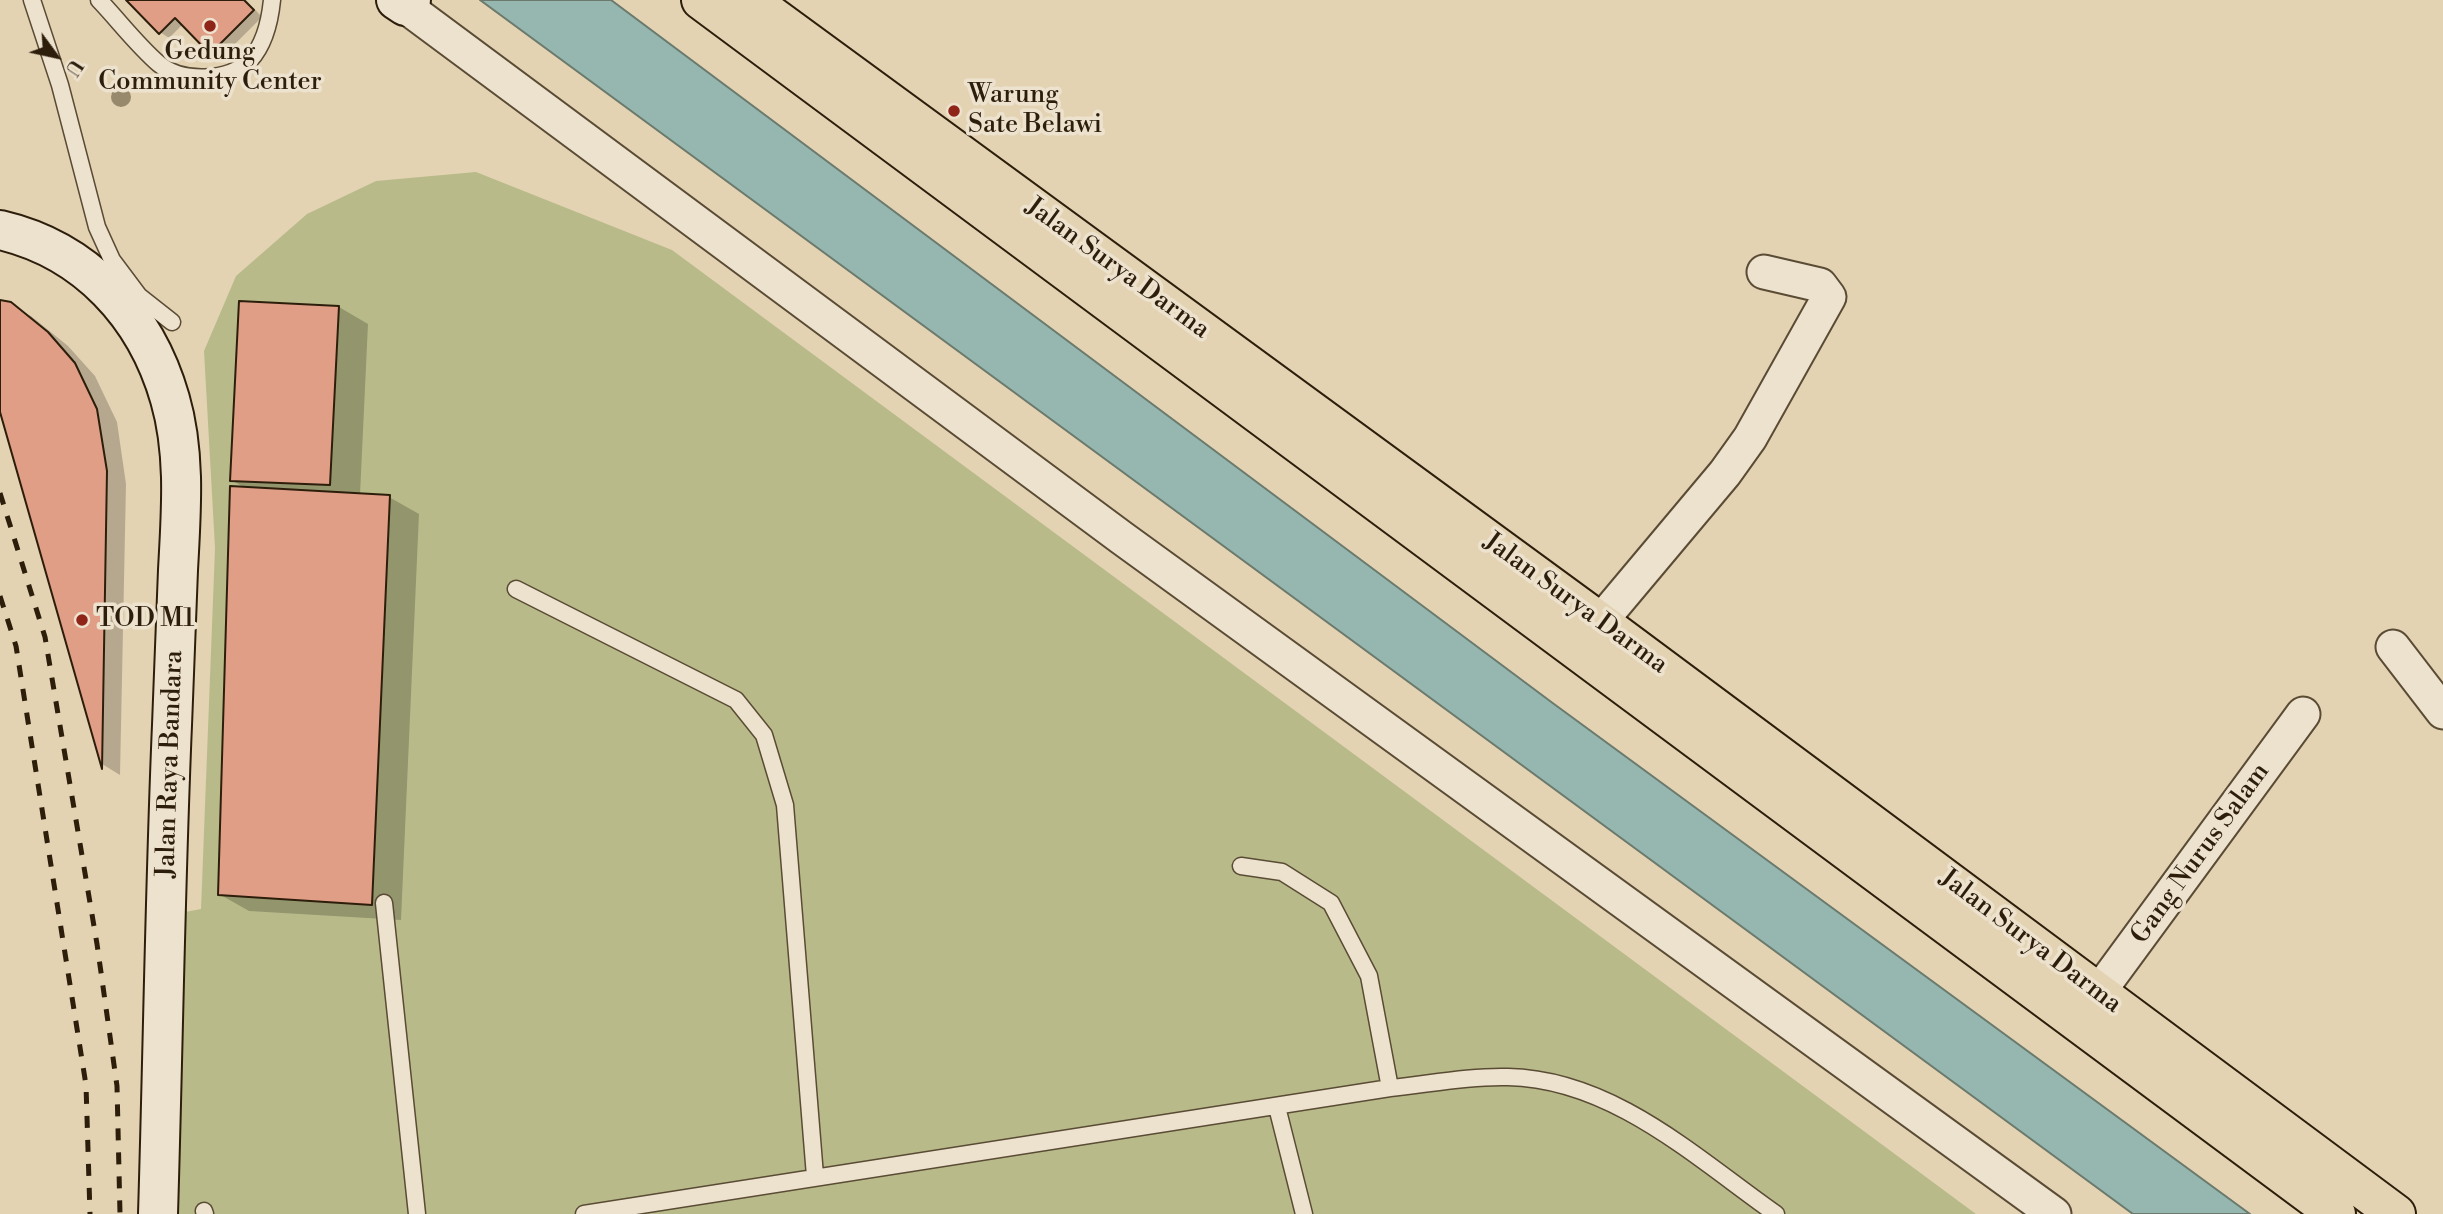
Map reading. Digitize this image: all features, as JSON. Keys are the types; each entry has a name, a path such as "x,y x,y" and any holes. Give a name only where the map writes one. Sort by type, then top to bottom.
{"main road":[{"name":"Jalan Surya Darma","path":"701,0 2336,1214"},
{"name":"Jalan Surya Darma","path":"750,0 1600,622 2396,1214"}],"street":[{"path":"404,2 1122,538 1543,840 2054,1214"},
{"name":"Jalan Raya Bandara","path":"0,230 62,253 90,271 112,292 146,342 170,399 180,463 182,498 158,1214"},
{"path":"1600,622 1725,473 1750,438 1773,402 1829,297 1820,285 1764,272"},
{"path":"2393,647 2443,712"},
{"name":"Gang Nurus Salam","path":"2098,993 2302,713"}],"lane":[{"path":"32,0 60,85 97,227 112,260 139,296 172,322"},
{"path":"99,0 161,66 193,78 230,74 250,60 270,22 272,0"},
{"path":"516,589 736,700 764,735 785,805 815,1176"},
{"path":"1241,866 1282,872 1331,903 1369,976 1390,1088"},
{"path":"384,903 417,1214"},
{"path":"584,1214 1390,1088 1498,1077 1563,1084 1605,1098 1645,1122 1776,1214"},
{"path":"1278,1107 1304,1214"}],"green space":[{"path":"476,172 672,250 1976,1214 174,1214 185,912 201,909 215,548 204,351 236,276 307,214 376,181"}],"water":[{"path":"480,0 611,0 1554,704 2250,1214 2133,1214"}],"building":[{"name":"Gedung Community Center","path":"126,0 244,0 254,10 210,54 175,18 159,34"},
{"name":"TOD M1","path":"0,300 11,302 48,332 75,363 97,409 107,471 102,769 0,412"},
{"path":"239,301 339,306 330,485 230,481"},
{"path":"230,486 390,495 372,905 218,895"}],"railway":[{"path":"0,493 45,637 97,944 117,1086 120,1214"},
{"path":"0,596 16,646 86,1085 90,1214"}],"place":[{"name":"Gedung Community Center","path":"210,26"},
{"name":"Warung Sate Belawi","path":"954,111"},
{"name":"TOD M1","path":"82,620"}]}
